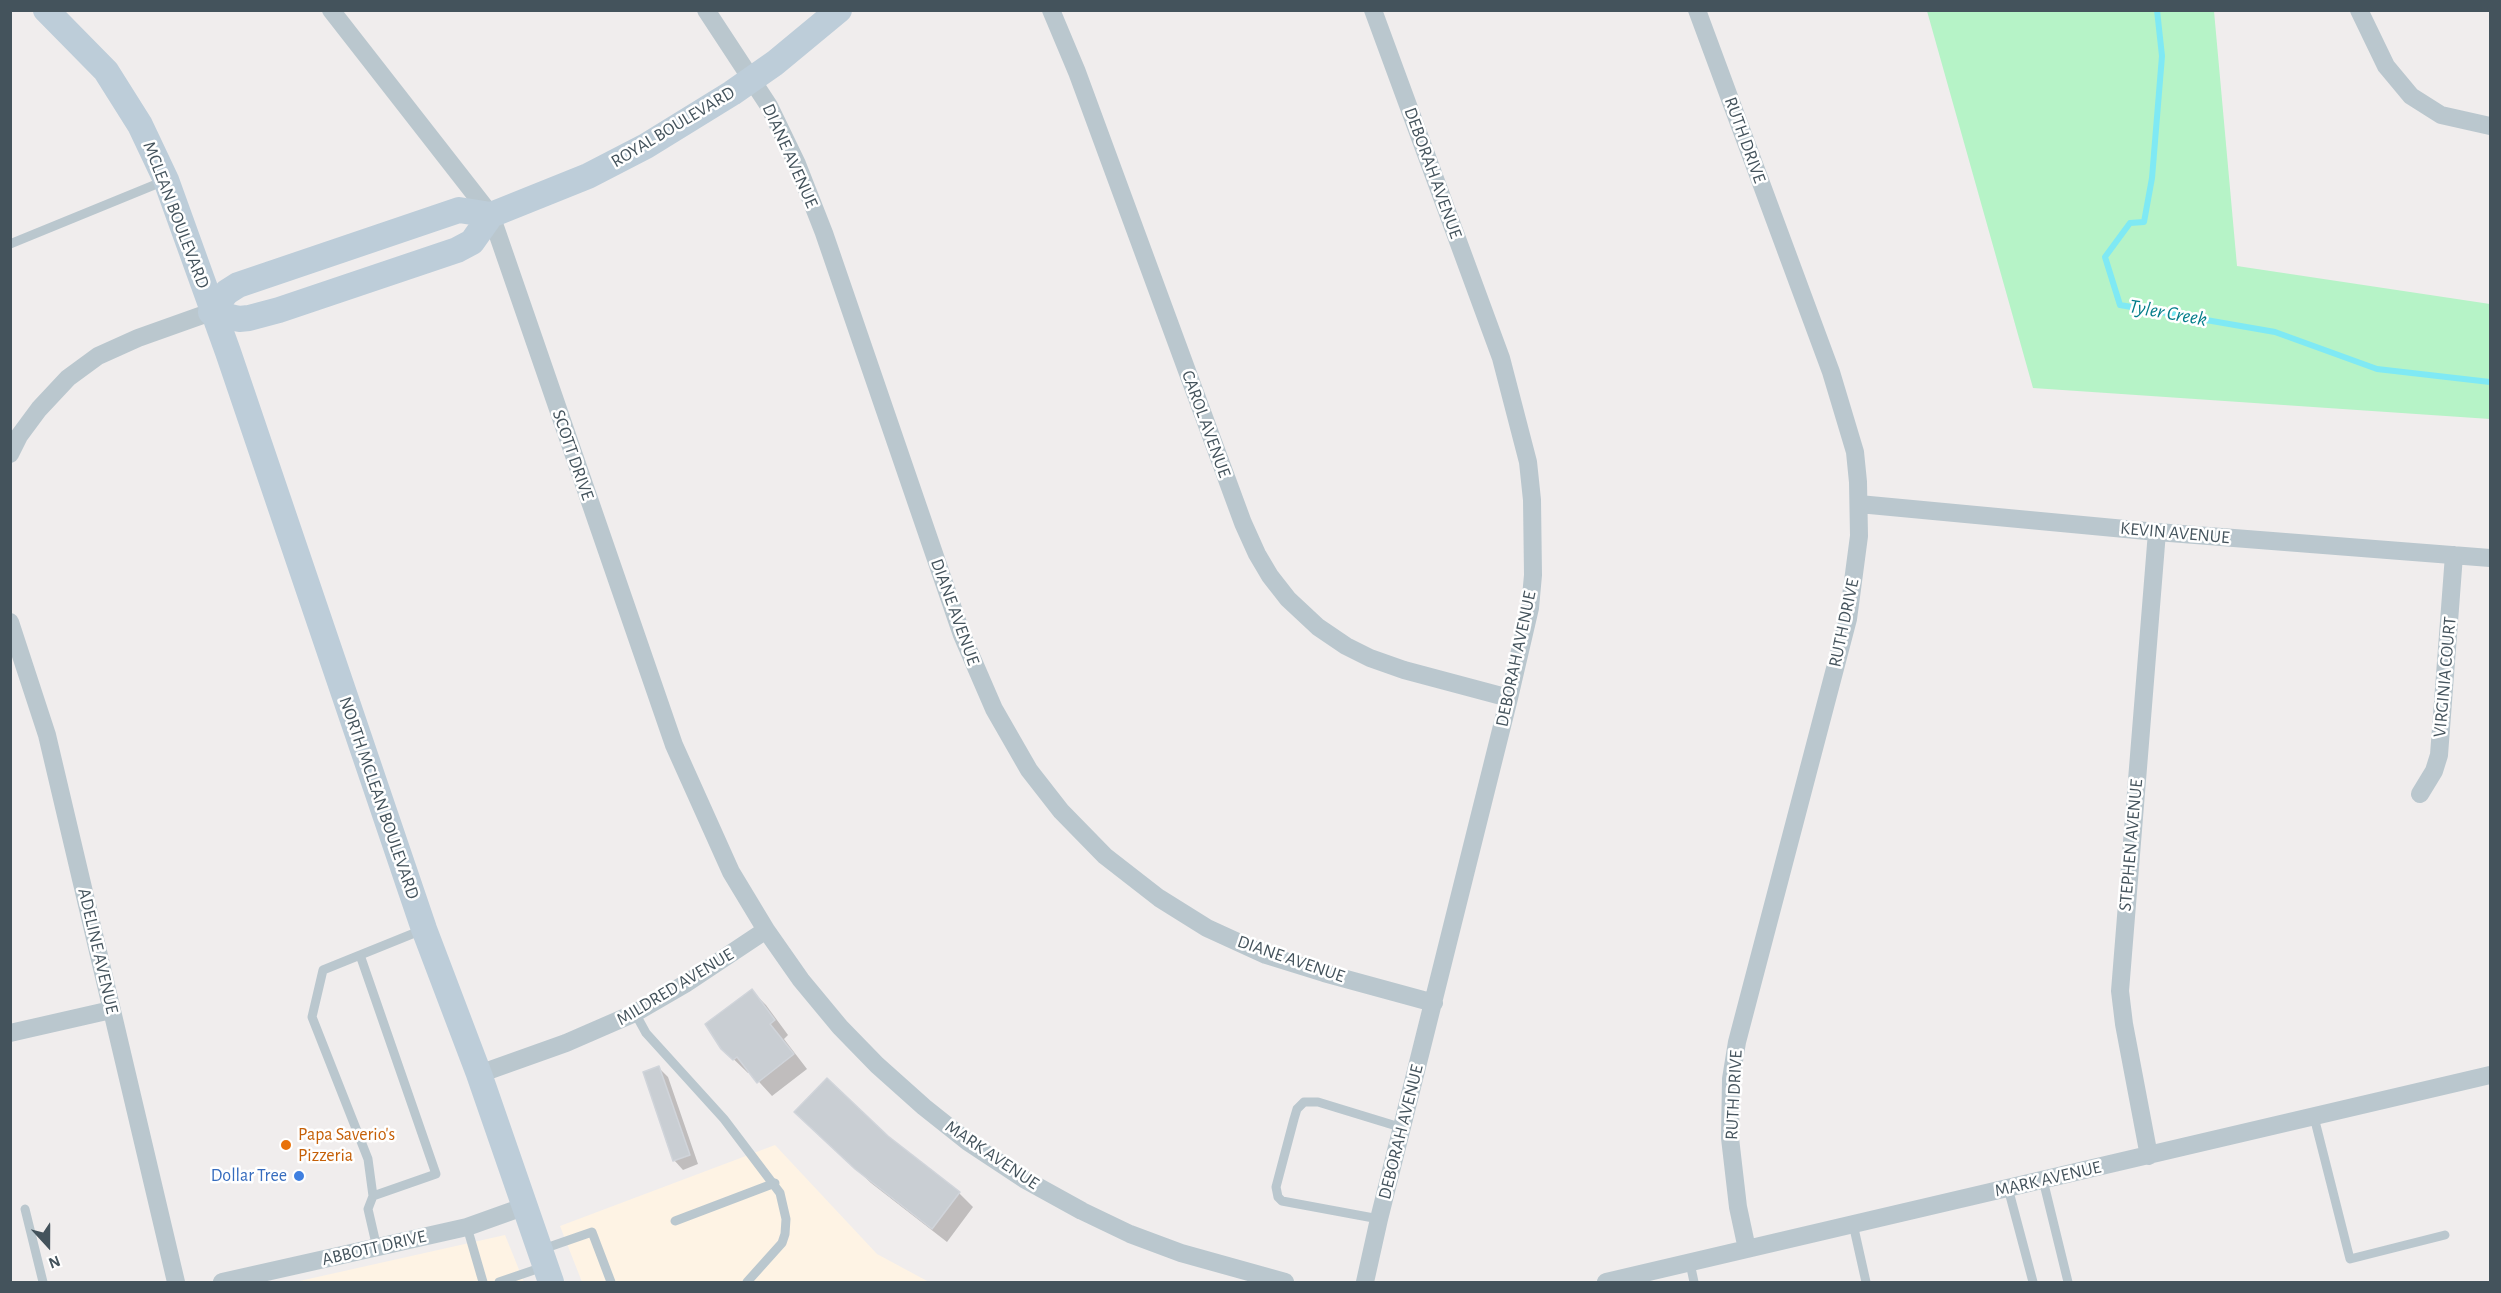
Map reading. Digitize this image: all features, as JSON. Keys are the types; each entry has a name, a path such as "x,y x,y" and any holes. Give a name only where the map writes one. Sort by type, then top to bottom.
{"main road":[{"name":"MCLEAN BOULEVARD","path":"46,10 106,71 140,125 166,180 211,312"},
{"name":"ROYAL BOULEVARD","path":"491,215 588,177 655,141 753,79 839,10"},
{"path":"459,210 491,215 472,242 446,253 279,310 249,318 238,319 211,312 227,292 238,285 459,210"},
{"name":"NORTH MCLEAN BOULEVARD","path":"211,312 228,352 424,929 479,1074 545,1267"}],"street":[{"name":"SCOTT DRIVE","path":"331,10 491,215 674,745 731,872 765,930"},
{"name":"DIANE AVENUE","path":"706,10 753,79 783,131 816,213 962,635 993,709 1029,770 1061,811 1105,856 1159,898 1208,928 1266,955 1434,1003"},
{"name":"CAROL AVENUE","path":"1051,10 1077,72 1243,523 1270,576 1288,599 1318,627 1346,646 1370,658 1404,670 1509,698"},
{"name":"DEBORAH AVENUE","path":"1365,1282 1509,698 1530,608 1533,575 1532,500 1528,462 1501,358 1373,10"},
{"name":"RUTH DRIVE","path":"1697,10 1840,399 1855,452 1859,504 1859,536 1848,619 1737,1042 1731,1079 1730,1138 1738,1207 1747,1249"},
{"path":"2359,10 2386,66 2401,87 2411,96 2441,115 2490,126"},
{"path":"10,454 19,436 39,410 68,378 98,356 138,338 211,312"},
{"name":"KEVIN AVENUE","path":"1859,504 2157,532 2490,558"},
{"name":"STEPHEN AVENUE","path":"2149,1156 2120,991 2157,532"},
{"name":"VIRGINIA COURT","path":"2420,794 2434,771 2439,755 2454,555"},
{"name":"ADELINE AVENUE","path":"10,622 47,735 176,1282"},
{"name":"MILDRED AVENUE","path":"479,1074 603,1029 635,1013 685,984 765,930"},
{"name":"MARK AVENUE","path":"765,930 801,980 840,1027 924,1107 969,1142 1024,1179 1130,1234 1238,1271 1285,1282"},
{"path":"10,1034 111,1010"},
{"name":"MARK AVENUE","path":"1606,1282 2490,1075"},
{"name":"ABBOTT DRIVE","path":"222,1282 467,1227 524,1207"}],"lane":[{"path":"10,244 166,180"},
{"path":"377,1248 368,1209 373,1196 369,1160 312,1017 323,970 424,929"},
{"path":"360,955 436,1174 373,1196"},
{"path":"635,1013 646,1033 724,1119 775,1183 784,1205 785,1234 778,1251 747,1282"},
{"path":"1379,1219 1282,1201 1278,1197 1276,1187 1298,1109 1304,1102 1318,1102 1403,1128"},
{"path":"2314,1116 2350,1259 2445,1235"},
{"path":"2043,1180 2068,1282"},
{"path":"675,1221 775,1183"},
{"path":"2008,1188 2032,1282"},
{"path":"25,1209 43,1282"},
{"path":"1853,1224 1866,1282"},
{"path":"467,1227 483,1282"},
{"path":"499,1282 545,1267 592,1232 611,1282"},
{"path":"1690,1263 1694,1282"}],"shaded area":[{"path":"775,1145 877,1254 929,1282 582,1282 560,1226"},
{"path":"505,1235 524,1282 295,1282"}],"green space":[{"path":"1927,11 2214,11 2237,266 2490,304 2490,419 2033,388"}],"building":[{"path":"752,989 775,1020 770,1024 794,1054 757,1083 737,1057 733,1060 721,1049 705,1024"},
{"path":"659,1066 690,1155 673,1161 643,1072"},
{"path":"827,1078 888,1136 960,1192 932,1229 855,1169 794,1112"}],"waterway":[{"name":"Tyler Creek","path":"2157,10 2162,56 2152,178 2144,222 2130,223 2105,257 2120,305 2275,332 2377,369 2490,382"}],"place":[{"name":"Papa Saverio's Pizzeria","path":"286,1145"},
{"name":"Dollar Tree","path":"299,1176"}]}
